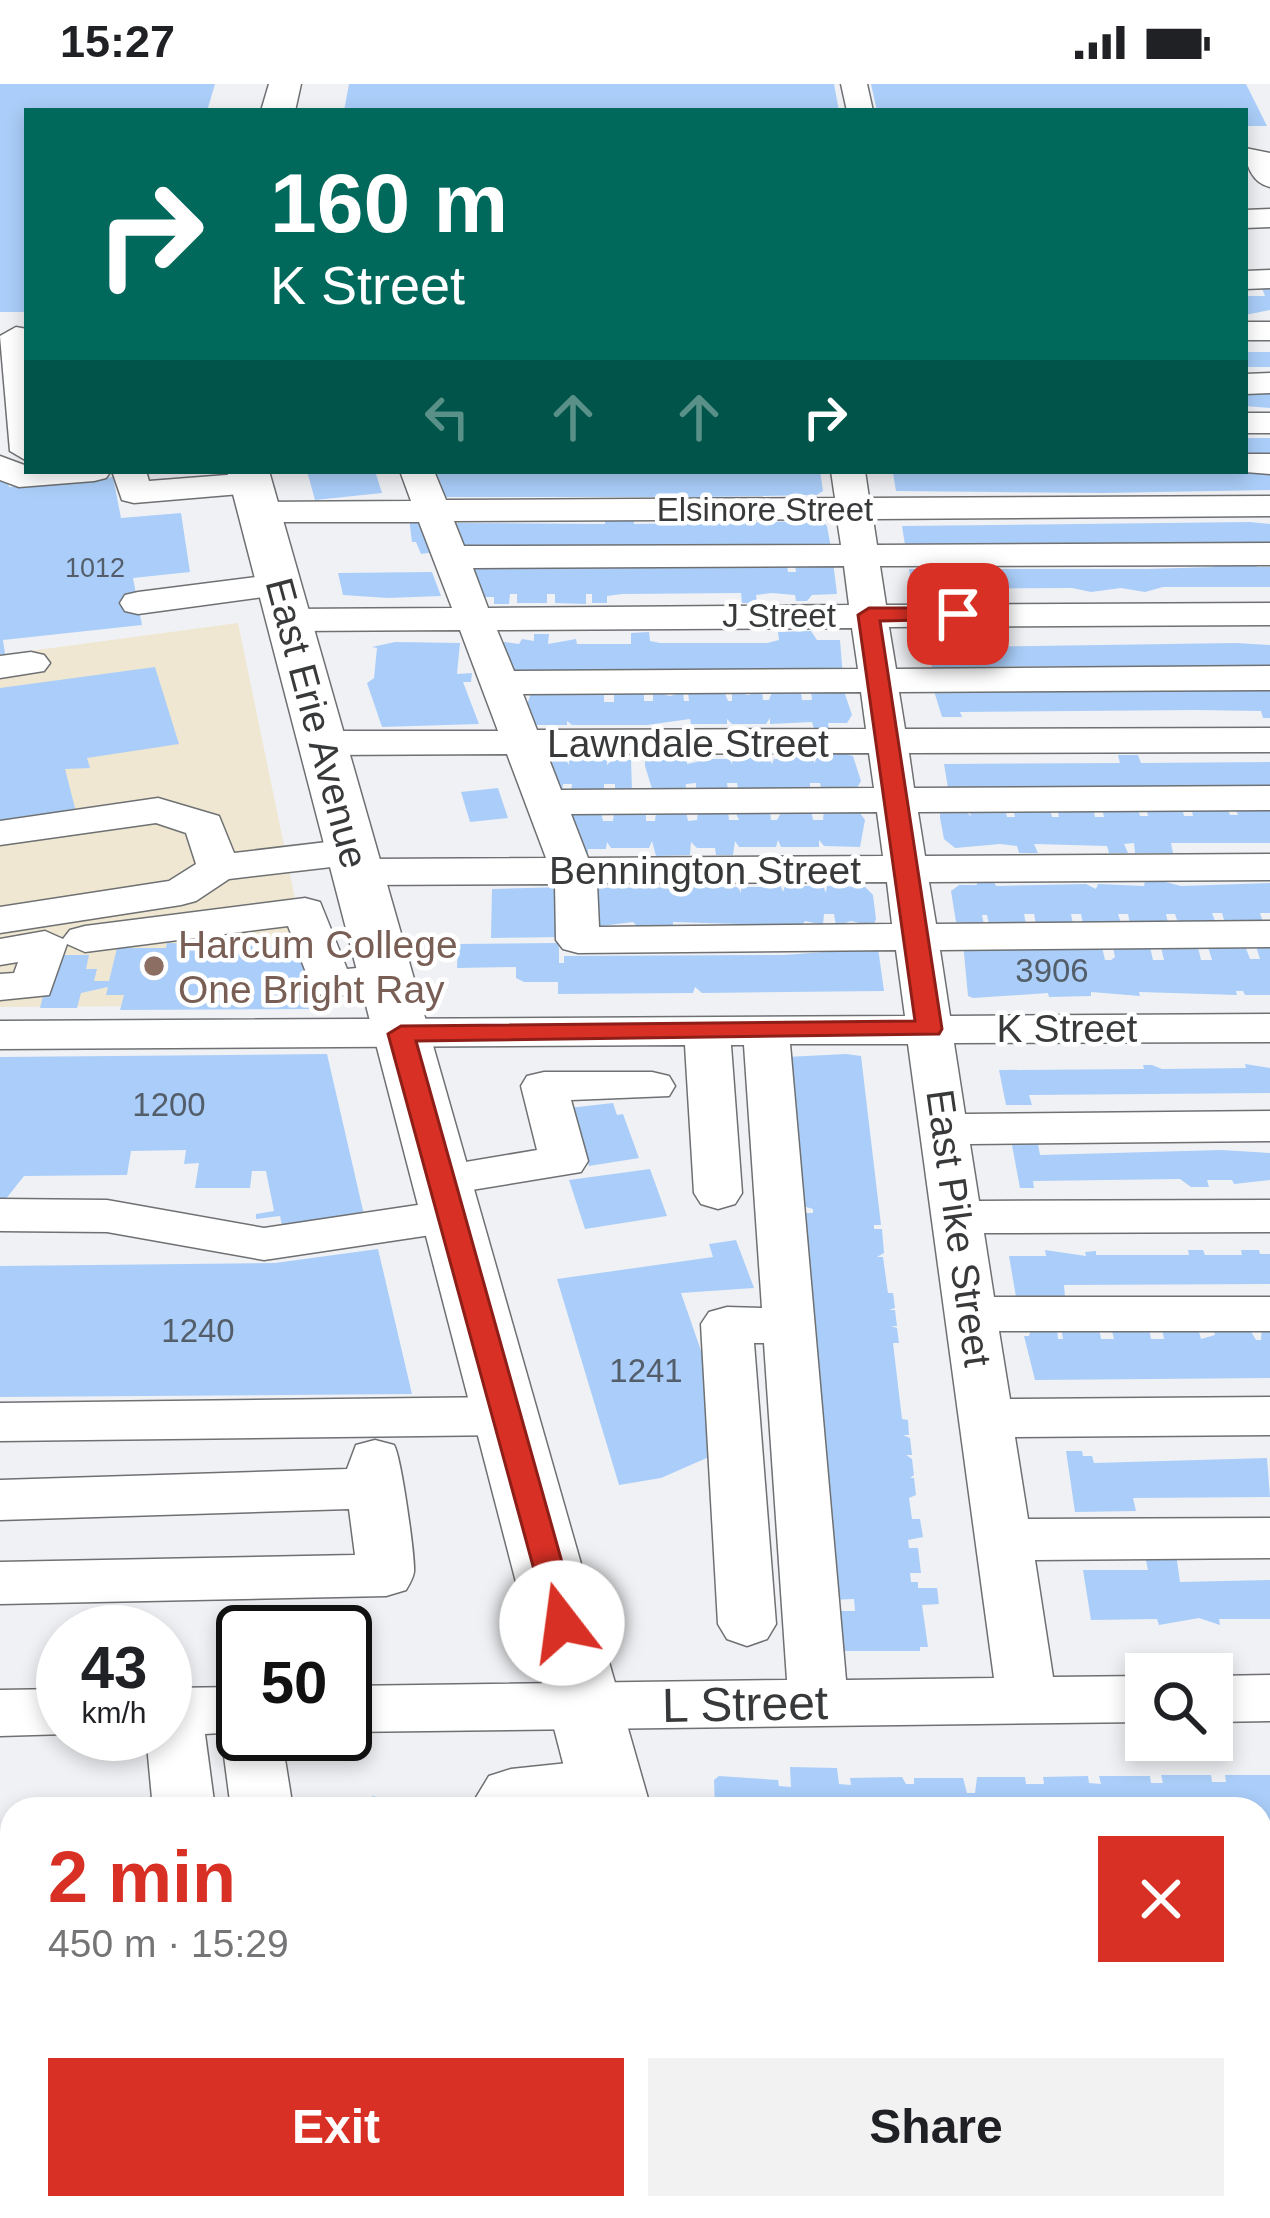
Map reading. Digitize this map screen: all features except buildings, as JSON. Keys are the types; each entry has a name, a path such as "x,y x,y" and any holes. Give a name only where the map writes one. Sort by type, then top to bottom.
{"main road":[{"name":"East Erie Avenue","path":"253,489 609,1796"}],"street":[{"path":"1248,156 1258,156 1270,179"},
{"path":"14,336 23,400"},
{"path":"0,466 19,476 49,474"},
{"name":"Elsinore Street","path":"130,474 134,493 253,489 432,511 850,490 1270,506"},
{"path":"418,474 572,871 578,940 1270,934"},
{"name":"East Pike Street","path":"850,490 1027,1701"},
{"path":"449,556 1270,554"},
{"name":"J Street","path":"138,603 284,602 471,618 1270,614"},
{"path":"497,683 1270,678"},
{"name":"Lawndale Street","path":"322,743 1270,740"},
{"path":"545,802 1270,798"},
{"path":"0,833 158,810 204,825 218,868"},
{"name":"Bennington Street","path":"0,920 181,892 218,868 354,862 572,871 1270,867"},
{"path":"0,952 305,911 330,984 394,1006"},
{"path":"0,987 33,986 45,944"},
{"name":"K Street","path":"0,1035 394,1006 706,1031 1270,1028"},
{"path":"766,1030 818,1703"},
{"path":"706,1031 718,1193"},
{"path":"0,1215 106,1216 264,1244 446,1198 564,1161 544,1086 652,1086"},
{"path":"944,1129 1270,1126"},
{"path":"957,1217 1270,1216"},
{"path":"971,1314 1270,1314"},
{"path":"746,1624 727,1324 789,1327"},
{"path":"0,1422 506,1416"},
{"path":"986,1418 1270,1416"},
{"path":"0,1583 386,1575 374,1488 376,1418"},
{"path":"0,1500 374,1488"},
{"path":"1004,1540 1270,1538"},
{"path":"1233,1699 1270,1698"},
{"name":"L Street","path":"372,1709 1125,1700"},
{"path":"0,1713 36,1712"},
{"path":"177,1761 182,1797"},
{"path":"255,1761 260,1797"},
{"path":"508,1797 511,1793 609,1796"}],"shaded area":[{"path":"238,623 317,1005 0,1007 0,655"}],"place":[{"name":"Harcum College One Bright Ray","path":"154,966"}],"route":[{"path":"562,1623 401,1034 929,1029 869,615 958,614"}]}
